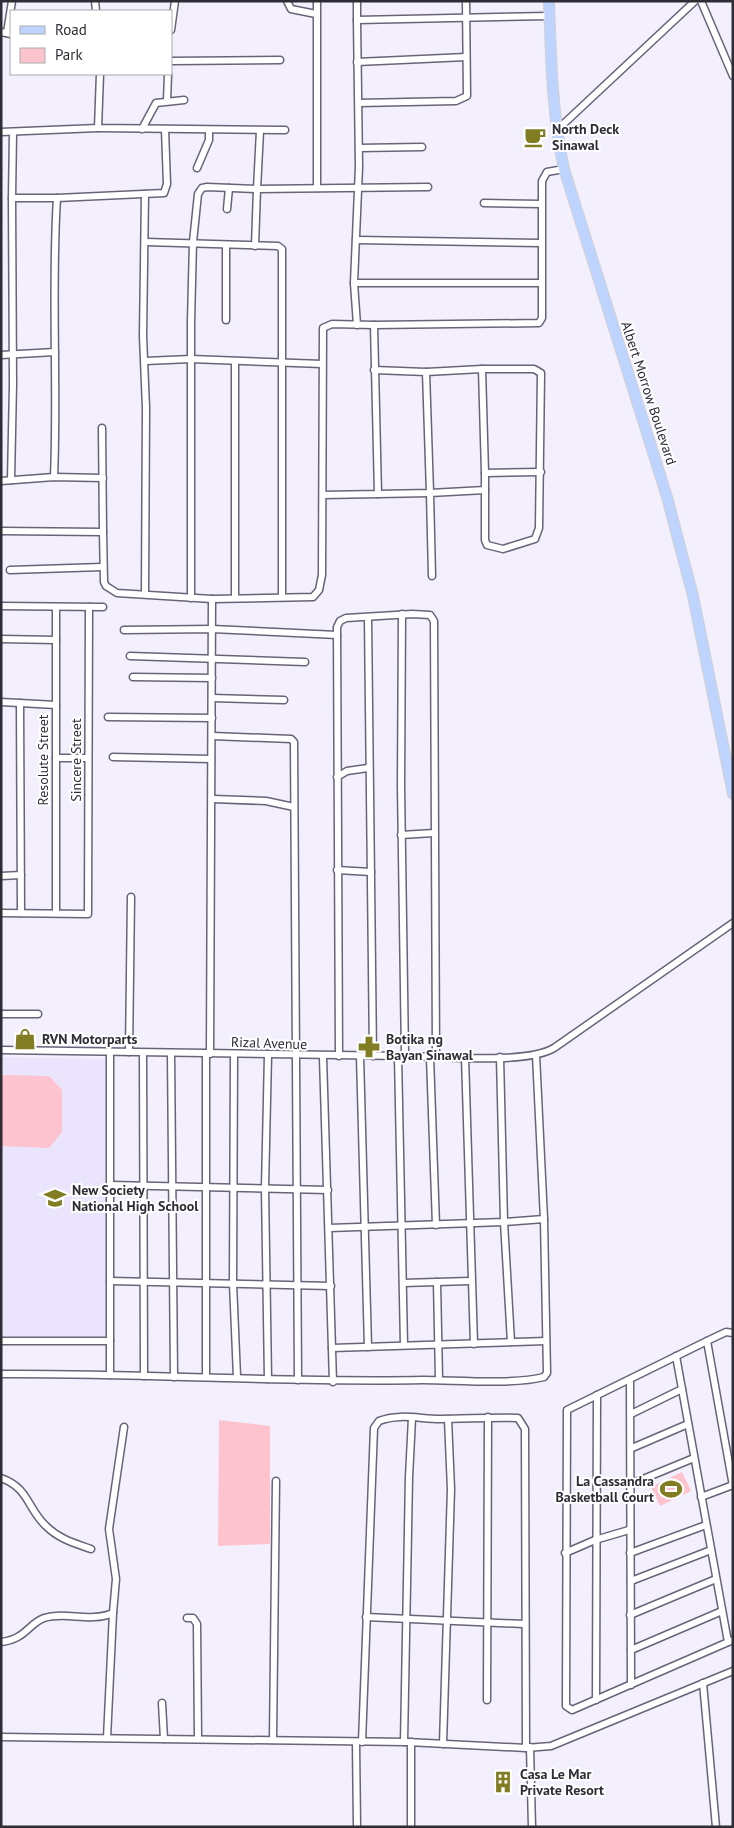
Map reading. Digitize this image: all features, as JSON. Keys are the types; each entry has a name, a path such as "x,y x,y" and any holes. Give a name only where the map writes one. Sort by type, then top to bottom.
{"main road":[{"name":"Albert Morrow Boulevard","path":"550,1 551,72 557,130 564,169 667,497 693,596 733,794"}],"street":[{"path":"172,23 175,1"},
{"path":"287,1 291,9 316,14"},
{"path":"317,1 317,188"},
{"path":"357,1 359,148 354,284 357,325"},
{"path":"359,103 461,100 468,92 466,1"},
{"path":"557,130 695,1"},
{"path":"701,1 733,76"},
{"path":"6,33 10,12"},
{"path":"358,20 550,16"},
{"path":"358,62 466,57"},
{"path":"172,61 280,60"},
{"path":"98,128 100,75"},
{"path":"167,101 168,75"},
{"path":"142,129 153,106 167,101 184,100"},
{"path":"1,132 98,128 285,130"},
{"path":"12,198 164,193 166,188 167,144 165,129"},
{"path":"197,168 209,140 209,130"},
{"path":"255,246 260,131"},
{"path":"11,480 13,132"},
{"path":"359,148 422,147"},
{"path":"102,428 102,567 106,586 112,591 212,599 313,597 319,590 322,575 323,328 332,324 374,326 539,323 542,318 541,204 543,178 550,171 564,169"},
{"path":"191,598 193,242 199,190 207,187 358,189 428,187"},
{"path":"227,210 229,188"},
{"path":"145,194 145,594"},
{"path":"54,478 57,408 55,352 57,198"},
{"path":"484,203 541,204"},
{"path":"356,240 541,243"},
{"path":"145,242 278,246 282,251 282,598"},
{"path":"226,245 226,320"},
{"path":"354,284 541,283"},
{"path":"374,326 378,494"},
{"path":"1,355 55,352"},
{"path":"144,361 192,360 322,364"},
{"path":"235,598 236,362"},
{"path":"374,370 426,372 482,369 534,369 541,373 539,531 532,541 502,549 487,545 482,369"},
{"path":"426,372 432,576"},
{"path":"485,473 541,472"},
{"path":"1,482 54,478 103,478"},
{"path":"323,496 485,490"},
{"path":"1,530 103,532"},
{"path":"10,570 102,567"},
{"path":"206,1376 206,1186 213,799 211,759 212,599"},
{"path":"1,606 103,607"},
{"name":"Resolute Street","path":"56,607 56,913"},
{"name":"Sincere Street","path":"56,913 88,914 89,607"},
{"path":"402,614 401,1056 404,1345"},
{"path":"339,1056 338,625 342,620 402,614 428,614 434,620 433,1057 436,1225"},
{"path":"368,618 368,768 373,1056"},
{"path":"124,630 212,629 337,635"},
{"path":"1,638 56,640"},
{"path":"130,656 305,662"},
{"path":"133,677 212,678"},
{"path":"212,698 284,700"},
{"path":"1,702 56,705"},
{"path":"20,703 21,913"},
{"path":"108,716 212,718"},
{"path":"212,736 293,740 298,1380"},
{"path":"113,756 211,759"},
{"path":"56,758 88,758"},
{"path":"337,777 347,770 368,768"},
{"path":"213,799 266,800 294,807"},
{"path":"401,835 434,833"},
{"path":"338,870 371,872"},
{"path":"1,876 21,875"},
{"path":"129,1052 131,897"},
{"path":"1,912 56,913"},
{"path":"1,1374 206,1376 333,1382 544,1377 546,1373 546,1341 544,1219 536,1055 554,1048 733,923"},
{"path":"1,1014 38,1014"},
{"name":"Rizal Avenue","path":"1,1050 322,1057 500,1057 536,1055"},
{"path":"110,1052 110,1375"},
{"path":"143,1053 144,1376"},
{"path":"171,1053 174,1377"},
{"path":"234,1054 235,1187 233,1283 237,1377"},
{"path":"268,1055 265,1188 268,1379"},
{"path":"360,1056 368,1348"},
{"path":"322,1057 333,1382"},
{"path":"465,1057 468,1224 474,1344"},
{"path":"500,1057 504,1222 511,1342"},
{"path":"110,1184 328,1190"},
{"path":"329,1228 468,1224 544,1219"},
{"path":"403,1283 470,1281"},
{"path":"110,1282 331,1286"},
{"path":"437,1282 440,1380"},
{"path":"676,1356 716,1579 730,1641 572,1710 566,1706 565,1553 566,1415 568,1409 630,1380 676,1356 726,1332 733,1333"},
{"path":"1,1341 110,1341"},
{"path":"332,1348 546,1341"},
{"path":"701,1496 733,1485 707,1341"},
{"path":"630,1380 632,1448 629,1530 631,1685"},
{"path":"631,1414 682,1389"},
{"path":"596,1700 595,1540 597,1395"},
{"path":"486,1700 488,1417"},
{"path":"357,1827 372,1433 379,1421 387,1418 488,1417 518,1418 525,1428 524,1624 532,1827"},
{"path":"411,1827 407,1742 406,1618 412,1418"},
{"path":"443,1744 450,1489 448,1418"},
{"path":"632,1448 688,1424"},
{"path":"107,1738 116,1579 109,1529 124,1427"},
{"path":"631,1484 694,1458"},
{"path":"1,1478 21,1489 44,1524 54,1533 66,1540 91,1549"},
{"path":"272,1740 276,1481"},
{"path":"630,1553 706,1525"},
{"path":"565,1553 595,1540 629,1530"},
{"path":"631,1581 711,1550"},
{"path":"630,1615 716,1579"},
{"path":"631,1650 722,1610"},
{"path":"1,1642 20,1637 46,1618 94,1618 113,1613"},
{"path":"366,1617 446,1619 524,1624"},
{"path":"187,1618 193,1618 197,1624 198,1739"},
{"path":"1,1737 407,1742 528,1747 551,1746 733,1671"},
{"path":"703,1683 716,1827"},
{"path":"162,1703 164,1739"}],"shaded area":[{"name":"New Society National High School","path":"1,1057 107,1059 109,1339 1,1337"}],"green space":[{"path":"1,1075 49,1076 62,1090 62,1132 49,1148 1,1146"},
{"path":"219,1420 270,1426 270,1544 218,1546"},
{"name":"La Cassandra Basketball Court","path":"682,1472 691,1491 660,1506 651,1487"}],"place":[{"name":"North Deck Sinawal","path":"535,137"},
{"name":"RVN Motorparts","path":"25,1039"},
{"name":"Botika ng Bayan Sinawal","path":"369,1047"},
{"name":"New Society National High School","path":"55,1198"},
{"name":"La Cassandra Basketball Court","path":"671,1489"},
{"name":"Casa Le Mar Private Resort","path":"503,1782"}]}
